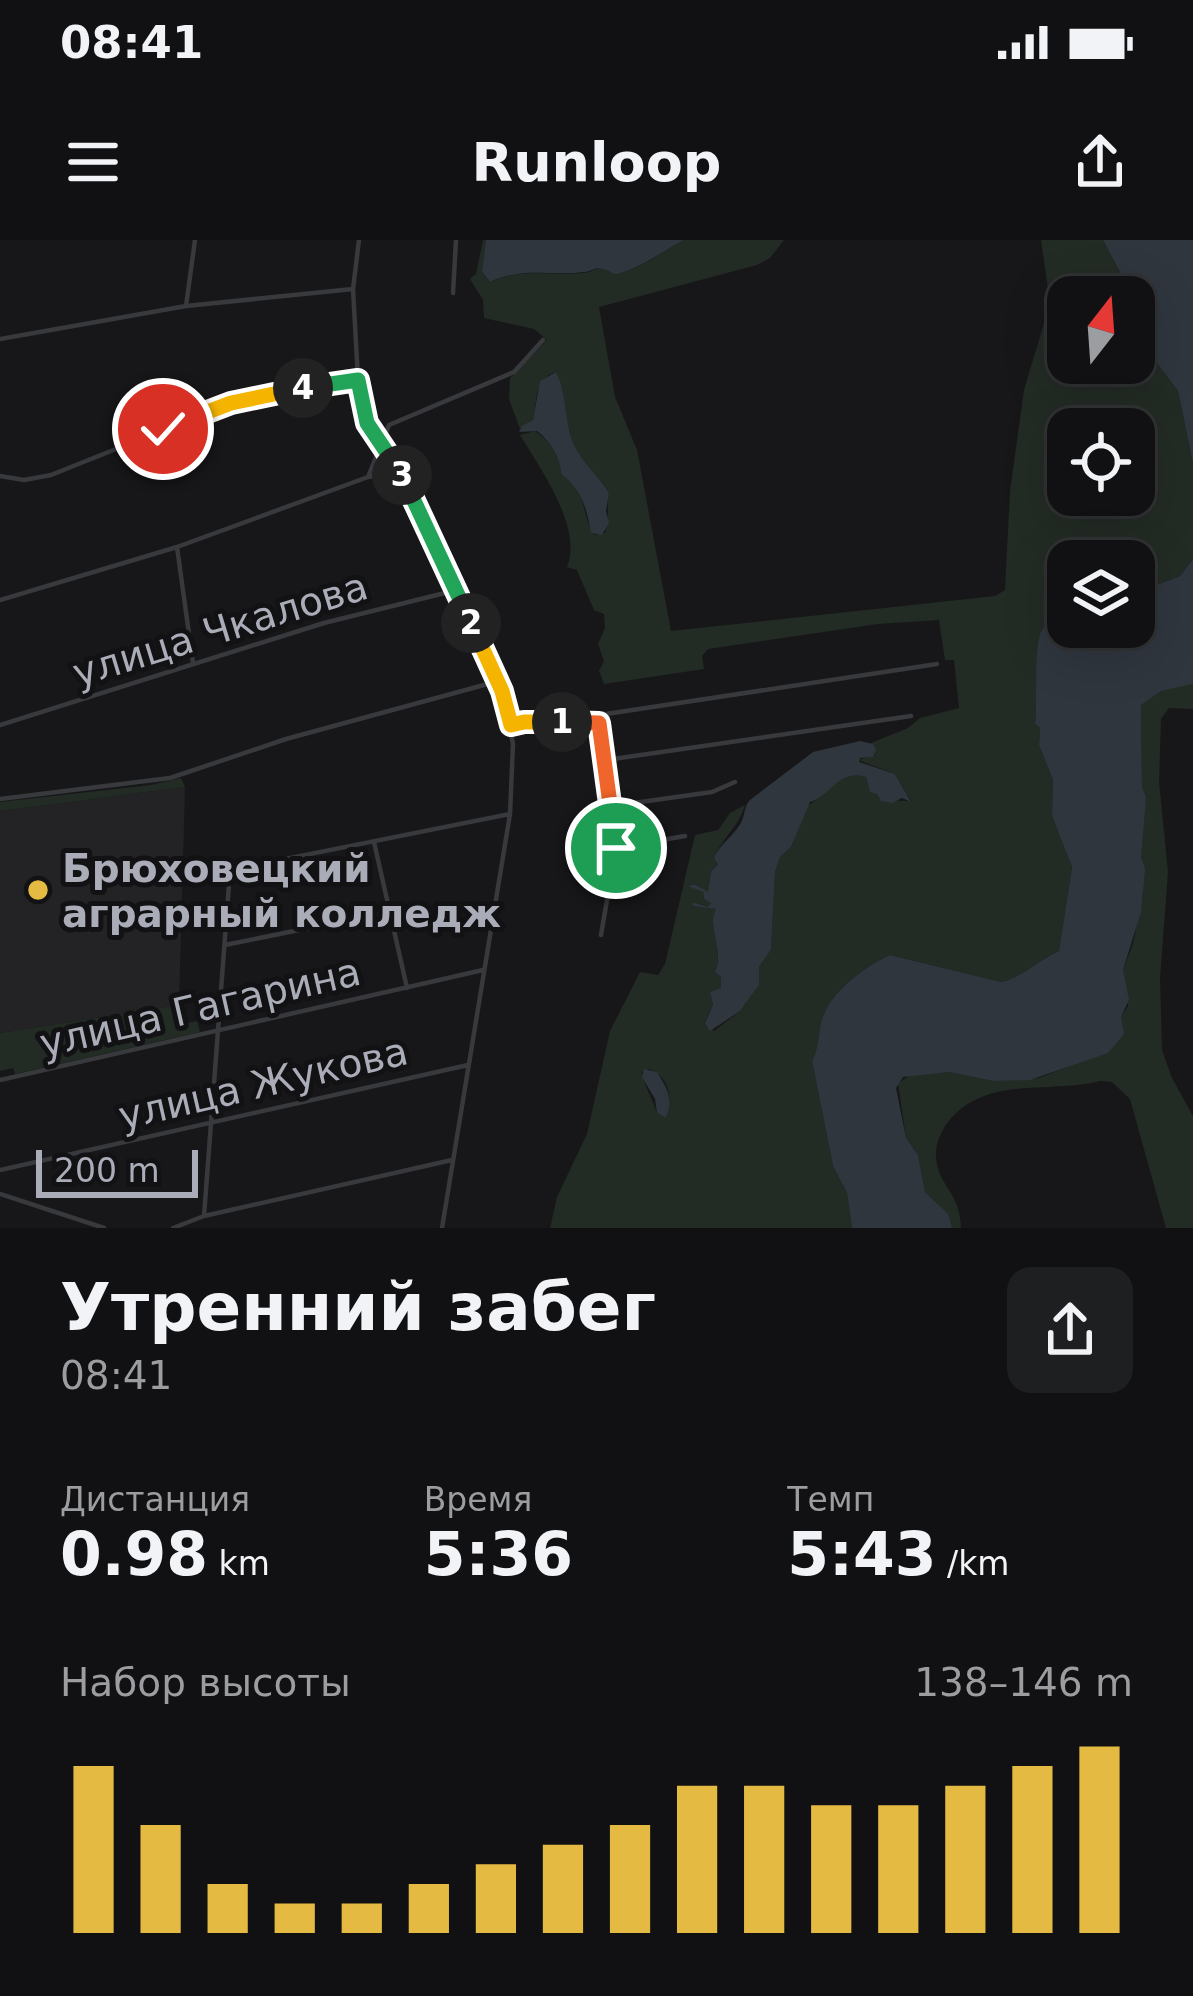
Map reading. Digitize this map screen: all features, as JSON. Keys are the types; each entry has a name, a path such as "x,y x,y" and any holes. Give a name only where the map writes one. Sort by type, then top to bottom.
{"street":[{"path":"186,306 195,240"},
{"path":"359,240 353,289 364,416 401,473 457,590 498,681 511,725 510,814 442,1228"},
{"path":"453,293 456,240"},
{"path":"0,339 186,306 353,289"},
{"path":"368,477 392,424 514,372 543,340"},
{"path":"0,476 51,475 231,403 358,380"},
{"path":"0,600 177,547 384,471 401,473"},
{"path":"177,547 193,663"},
{"name":"улица Чкалова","path":"0,725 324,623 457,590"},
{"path":"601,934 616,848 599,723 606,714 937,664"},
{"path":"0,800 170,778 286,739 498,681"},
{"path":"606,760 911,716"},
{"path":"511,725 599,723"},
{"path":"612,806 712,792 734,782"},
{"path":"190,878 510,814"},
{"path":"616,848 685,836"},
{"path":"374,842 406,988"},
{"path":"204,1216 230,871"},
{"path":"225,945 388,912"},
{"name":"улица Гагарина","path":"0,1080 483,970"},
{"name":"улица Жукова","path":"0,1170 468,1065"},
{"path":"173,1228 204,1216 452,1160"},
{"path":"0,1194 104,1228"}],"shaded area":[{"path":"483,240 482,273 490,282 513,275 599,269 618,274 684,240 784,240 770,258 757,265 599,307 615,397 637,450 671,631 995,596 1005,590 1010,491 1024,390 1047,313 1047,384 1155,384 1155,357 1178,391 1193,464 1193,559 1180,576 1155,586 1155,540 1047,540 1047,627 1040,637 1035,724 1053,780 1052,816 1072,867 1059,951 1001,982 890,955 852,979 824,1014 812,1061 833,1166 847,1193 852,1228 550,1228 557,1197 587,1134 610,1031 640,972 658,975 665,964 695,835 718,830 730,813 745,805 714,858 718,863 711,871 708,894 689,885 711,902 709,907 693,902 692,906 716,909 715,972 721,977 721,988 710,992 713,1005 705,1022 714,1031 740,1011 759,985 759,967 771,950 775,872 807,806 841,780 856,775 866,777 870,792 881,800 911,801 895,774 858,760 875,755 871,743 920,718 959,708 954,660 945,660 939,620 878,624 708,649 702,656 704,669 604,684 598,644 605,628 604,614 594,610 577,570 567,567 565,517 520,435 535,431 550,444 561,474 580,496 594,535 605,533 609,493 574,445 556,372 543,380 533,420 520,429 509,399 510,378 547,340 534,329 484,318 483,300 470,279 476,274","holes":["642,1072 656,1073 668,1089 666,1118 657,1113"]},
{"path":"486,240 684,240 618,274 597,268 513,275 490,282 482,272"},
{"path":"1041,240 1103,240 1122,276 1047,276 1047,282"},
{"path":"1103,240 1193,240 1193,464 1178,391 1155,357 1155,276 1122,276"},
{"path":"556,372 574,444 609,493 609,523 602,535 591,533 582,500 561,474 547,440 537,431 519,432 533,420 540,381"},
{"path":"1193,559 1193,684 1161,691 1141,705 1146,797 1141,857 1145,869 1141,912 1123,970 1129,1000 1121,1017 1124,1034 1108,1053 1030,1080 993,1081 949,1072 903,1077 896,1088 906,1138 918,1155 925,1192 948,1214 952,1228 852,1228 847,1193 833,1166 812,1061 828,1005 852,979 890,955 1001,982 1059,951 1072,867 1052,816 1053,780 1035,724 1039,637 1047,625 1047,648 1155,648 1155,586 1180,576"},
{"path":"1193,684 1193,709 1169,708 1161,719 1159,782 1168,872 1160,978 1162,1050 1193,1116 1193,1228 1166,1228 1130,1099 1112,1082 1100,1081 999,1092 963,1107 948,1122 936,1148 941,1176 960,1216 961,1228 952,1228 947,1214 925,1192 918,1155 906,1138 898,1083 914,1073 949,1072 993,1081 1039,1078 1083,1061 1121,1017 1128,1006 1123,970 1143,894 1140,835 1146,797 1141,705 1161,690"},
{"path":"860,741 873,744 876,750 873,757 859,762 895,774 911,802 902,798 881,801 870,792 866,777 856,775 810,802 775,872 771,950 759,967 759,985 740,1011 710,1031 705,1023 713,1005 710,992 721,988 721,977 715,972 716,909 692,906 693,902 708,907 711,903 703,892 688,886 694,884 708,892 711,871 718,864 714,858 741,823 750,800 813,752"},
{"path":"181,778 185,787 0,811 0,802"},
{"path":"185,787 179,1005 0,1033 0,811"},
{"path":"179,1005 179,1025 197,1021 200,1032 15,1074 13,1068 0,1071 0,1033"},
{"path":"644,1069 657,1072 666,1089 666,1118 657,1113 642,1077"}],"place":[{"name":"Брюховецкий аграрный колледж","path":"38,890"}],"route":[{"path":"163,429 244,400 358,380 367,423 401,473 457,590 502,691 511,725 599,723 616,848"}]}
